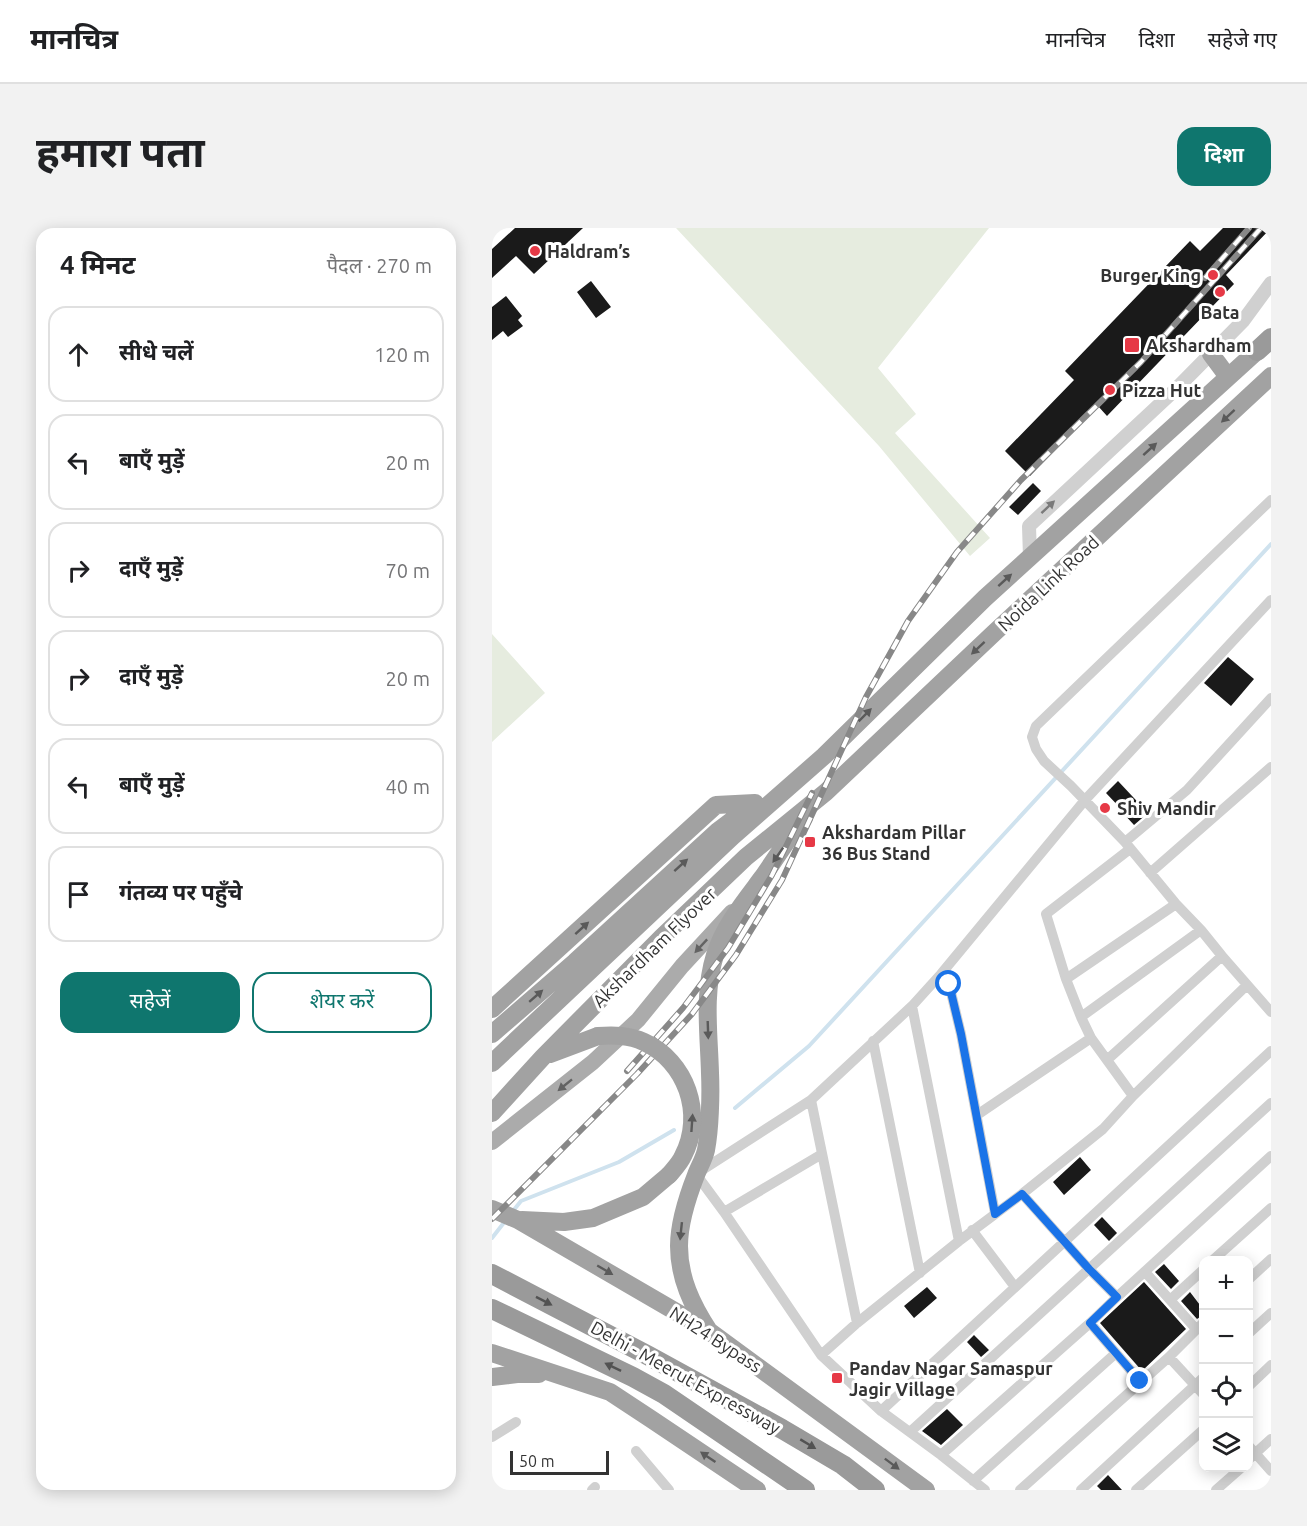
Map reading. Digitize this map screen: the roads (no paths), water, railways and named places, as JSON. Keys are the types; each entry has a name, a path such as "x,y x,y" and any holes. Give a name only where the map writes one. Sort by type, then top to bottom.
{"highway":[{"name":"Noida Link Road","path":"824,756 971,611 1264,345"},
{"path":"1211,354 1228,377"},
{"name":"Noida Link Road","path":"826,792 1271,376"},
{"path":"492,1034 575,962 718,831 824,756"},
{"name":"Akshardham Flyover","path":"492,1063 733,836 824,756"},
{"path":"709,1330 696,1312 687,1291 681,1269 679,1247 681,1224 696,1174 706,1152 711,1076 708,990 715,955 728,925 802,821 826,792"},
{"name":"Akshardham Flyover","path":"492,1113 543,1057 661,938 746,857 826,792"},
{"path":"492,1009 716,805 755,803"},
{"path":"518,1220 564,1222 593,1218 643,1197 669,1175 683,1157 691,1135 693,1112 688,1090 678,1069 662,1053 643,1041 621,1035 598,1036 543,1057"},
{"name":"NH24 Bypass","path":"492,1209 518,1220 709,1330 926,1490"},
{"name":"Delhi - Meerut Expressway","path":"492,1274 782,1429 843,1465 875,1490"},
{"name":"Delhi - Meerut Expressway","path":"492,1309 664,1394 804,1490"},
{"path":"492,1353 610,1392 757,1490"},
{"path":"492,1377 544,1374 570,1378"}],"main road":[{"path":"492,1142 593,1062 638,1020 682,966 755,887"}],"street":[{"path":"1030,557 1029,526 1176,389 1244,321 1271,283"},
{"path":"1264,345 1271,326"},
{"path":"1271,500 1036,726 1032,737 1044,761 1128,845 1176,904 1271,1012"},
{"path":"986,1490 881,1411 821,1355 696,1174 811,1100 912,1006 1084,800 1271,600"},
{"path":"1133,1096 1091,1038 1066,979 1046,914 1128,845 1187,790 1271,698"},
{"path":"1150,873 1270,769"},
{"path":"1066,979 1176,904"},
{"path":"1081,1017 1201,930"},
{"path":"1107,1060 1222,956"},
{"path":"941,974 949,984 961,1034 995,1214"},
{"path":"821,1355 972,1230 1022,1194 1103,1129 1133,1096 1247,985"},
{"path":"912,1006 959,1241"},
{"path":"977,1116 1091,1038"},
{"path":"873,1041 921,1273"},
{"path":"881,1411 1271,1051"},
{"path":"811,1100 857,1323"},
{"path":"910,1432 1271,1103"},
{"path":"724,1212 822,1154"},
{"path":"941,1455 1090,1323 1271,1156"},
{"path":"1022,1194 1117,1297"},
{"path":"1217,1256 1271,1208"},
{"path":"972,1230 1015,1287"},
{"path":"1253,1275 1271,1259"},
{"path":"1145,1272 1170,1300 1199,1325"},
{"path":"1170,1300 1199,1273"},
{"path":"1253,1329 1271,1313"},
{"path":"1090,1323 1140,1381"},
{"path":"1020,1490 1199,1327"},
{"path":"973,1481 1116,1353"},
{"path":"1081,1490 1199,1381 1168,1357"},
{"path":"1253,1382 1271,1365"},
{"path":"492,1437 516,1422"},
{"path":"1136,1490 1199,1433"},
{"path":"1253,1452 1271,1439"},
{"path":"636,1451 669,1490"},
{"path":"1253,1455 1271,1471"},
{"path":"1216,1490 1235,1472"}],"waterway":[{"path":"735,1108 809,1046 1271,544"},
{"path":"513,1211 521,1201 619,1162 674,1130"},
{"path":"492,1238 506,1220"}],"railway":[{"path":"1205,278 1249,228"},
{"path":"492,1219 637,1074 692,1014 736,955 782,880 866,697 908,621 957,552 1021,480 1141,362 1261,228"},
{"path":"627,1071 683,1008 728,948 772,875 812,793"}],"place":[{"name":"Haldram’s","path":"535,251"},
{"name":"Burger King","path":"1213,275"},
{"name":"Bata","path":"1220,292"},
{"name":"Akshardham","path":"1132,345"},
{"name":"Pizza Hut","path":"1110,390"},
{"name":"Shiv Mandir","path":"1105,808"},
{"name":"Akshardam Pillar 36 Bus Stand","path":"810,842"},
{"name":"Pandav Nagar Samaspur Jagir Village","path":"837,1378"}]}
